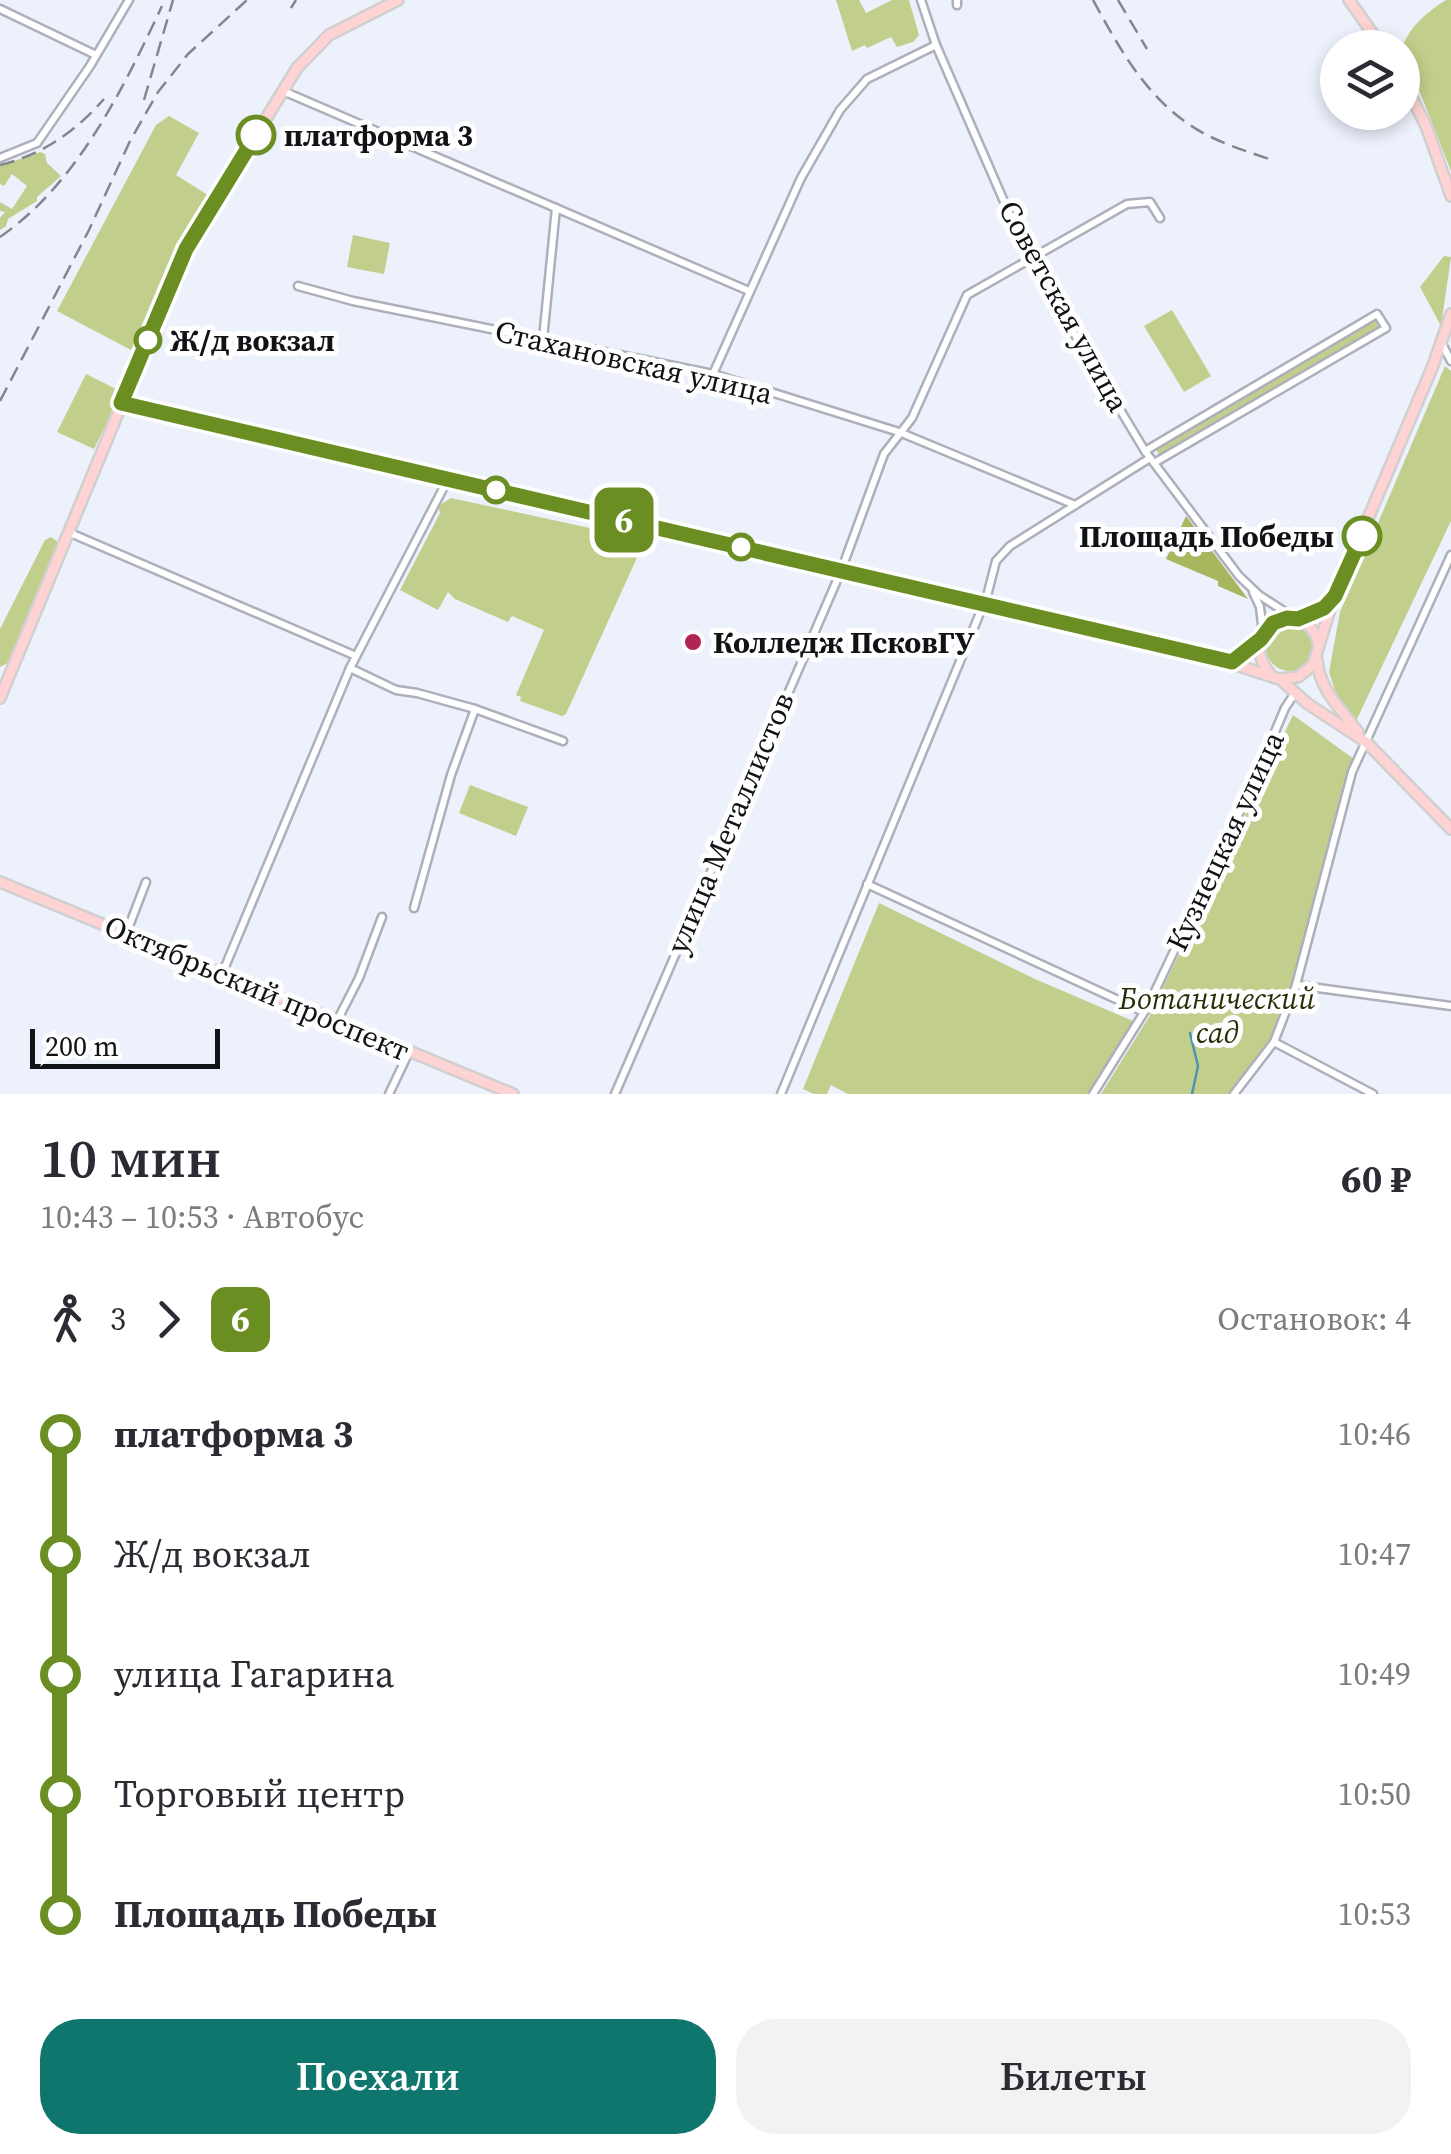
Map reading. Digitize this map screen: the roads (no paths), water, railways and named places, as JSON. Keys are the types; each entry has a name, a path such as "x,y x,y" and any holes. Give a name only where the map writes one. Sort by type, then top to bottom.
{"main road":[{"path":"0,698 5,676 186,249 297,68 322,40 398,0"},
{"path":"1349,0 1370,30"},
{"path":"1420,114 1451,196"},
{"path":"121,403 1232,662 1290,679 1306,672 1318,652 1335,596 1450,325 1451,314"},
{"path":"1232,662 1280,619 1297,618 1324,608 1335,596"},
{"path":"1297,618 1313,630 1318,671 1328,692 1366,742 1451,830"},
{"path":"1262,637 1262,662 1275,676 1308,704 1366,742"},
{"name":"Октябрьский проспект","path":"0,882 513,1094"}],"street":[{"path":"0,158 37,143 129,0"},
{"name":"Советская улица","path":"921,0 936,45 1032,258 1149,458 1250,587 1259,604 1262,637"},
{"path":"0,9 96,56"},
{"path":"713,374 801,178 840,110 862,83 875,74 936,45"},
{"path":"283,90 749,291"},
{"name":"улица Металлистов","path":"614,1094 841,570 884,454 912,418 967,295 1127,204 1150,202 1160,218"},
{"path":"542,339 556,208"},
{"name":"Стахановская улица","path":"298,286 353,301 713,374 899,432 1074,505"},
{"path":"781,1094 1002,554 1074,505 1378,314 1386,328 1149,458"},
{"path":"1442,344 1451,361"},
{"path":"222,974 350,668 448,478"},
{"path":"68,532 356,656"},
{"path":"1234,1094 1274,1042 1296,985 1352,772 1451,556"},
{"name":"Советская улица","path":"1250,587 1297,618"},
{"path":"350,668 396,690 475,709 563,742"},
{"name":"Кузнецкая улица","path":"1093,1094 1144,1012 1254,782 1285,708 1296,692"},
{"path":"414,908 451,774 475,709"},
{"path":"126,934 146,882"},
{"path":"867,884 1144,1012"},
{"path":"337,1022 382,917"},
{"path":"1296,985 1451,1006"},
{"path":"1274,1042 1361,1091 1374,1094"},
{"path":"389,1094 409,1052"}],"waterway":[{"path":"1190,1033 1198,1066 1192,1094"}],"railway":[{"path":"144,100 173,0"},
{"path":"0,401 158,92 188,54 247,0"},
{"path":"291,8 296,0"},
{"path":"1093,0 1128,60 1173,112 1213,138 1272,160"},
{"path":"1118,0 1147,49"},
{"path":"0,237 27,215 75,163 114,102 162,6"},
{"path":"0,165 57,141 104,99"}],"place":[{"name":"платформа 3","path":"256,135"},
{"name":"Ж/д вокзал","path":"148,340"},
{"name":"Площадь Победы","path":"1362,536"},
{"name":"Колледж ПсковГУ","path":"693,642"}],"park label":[{"name":"Ботанический сад","path":"1217,1015"}]}
